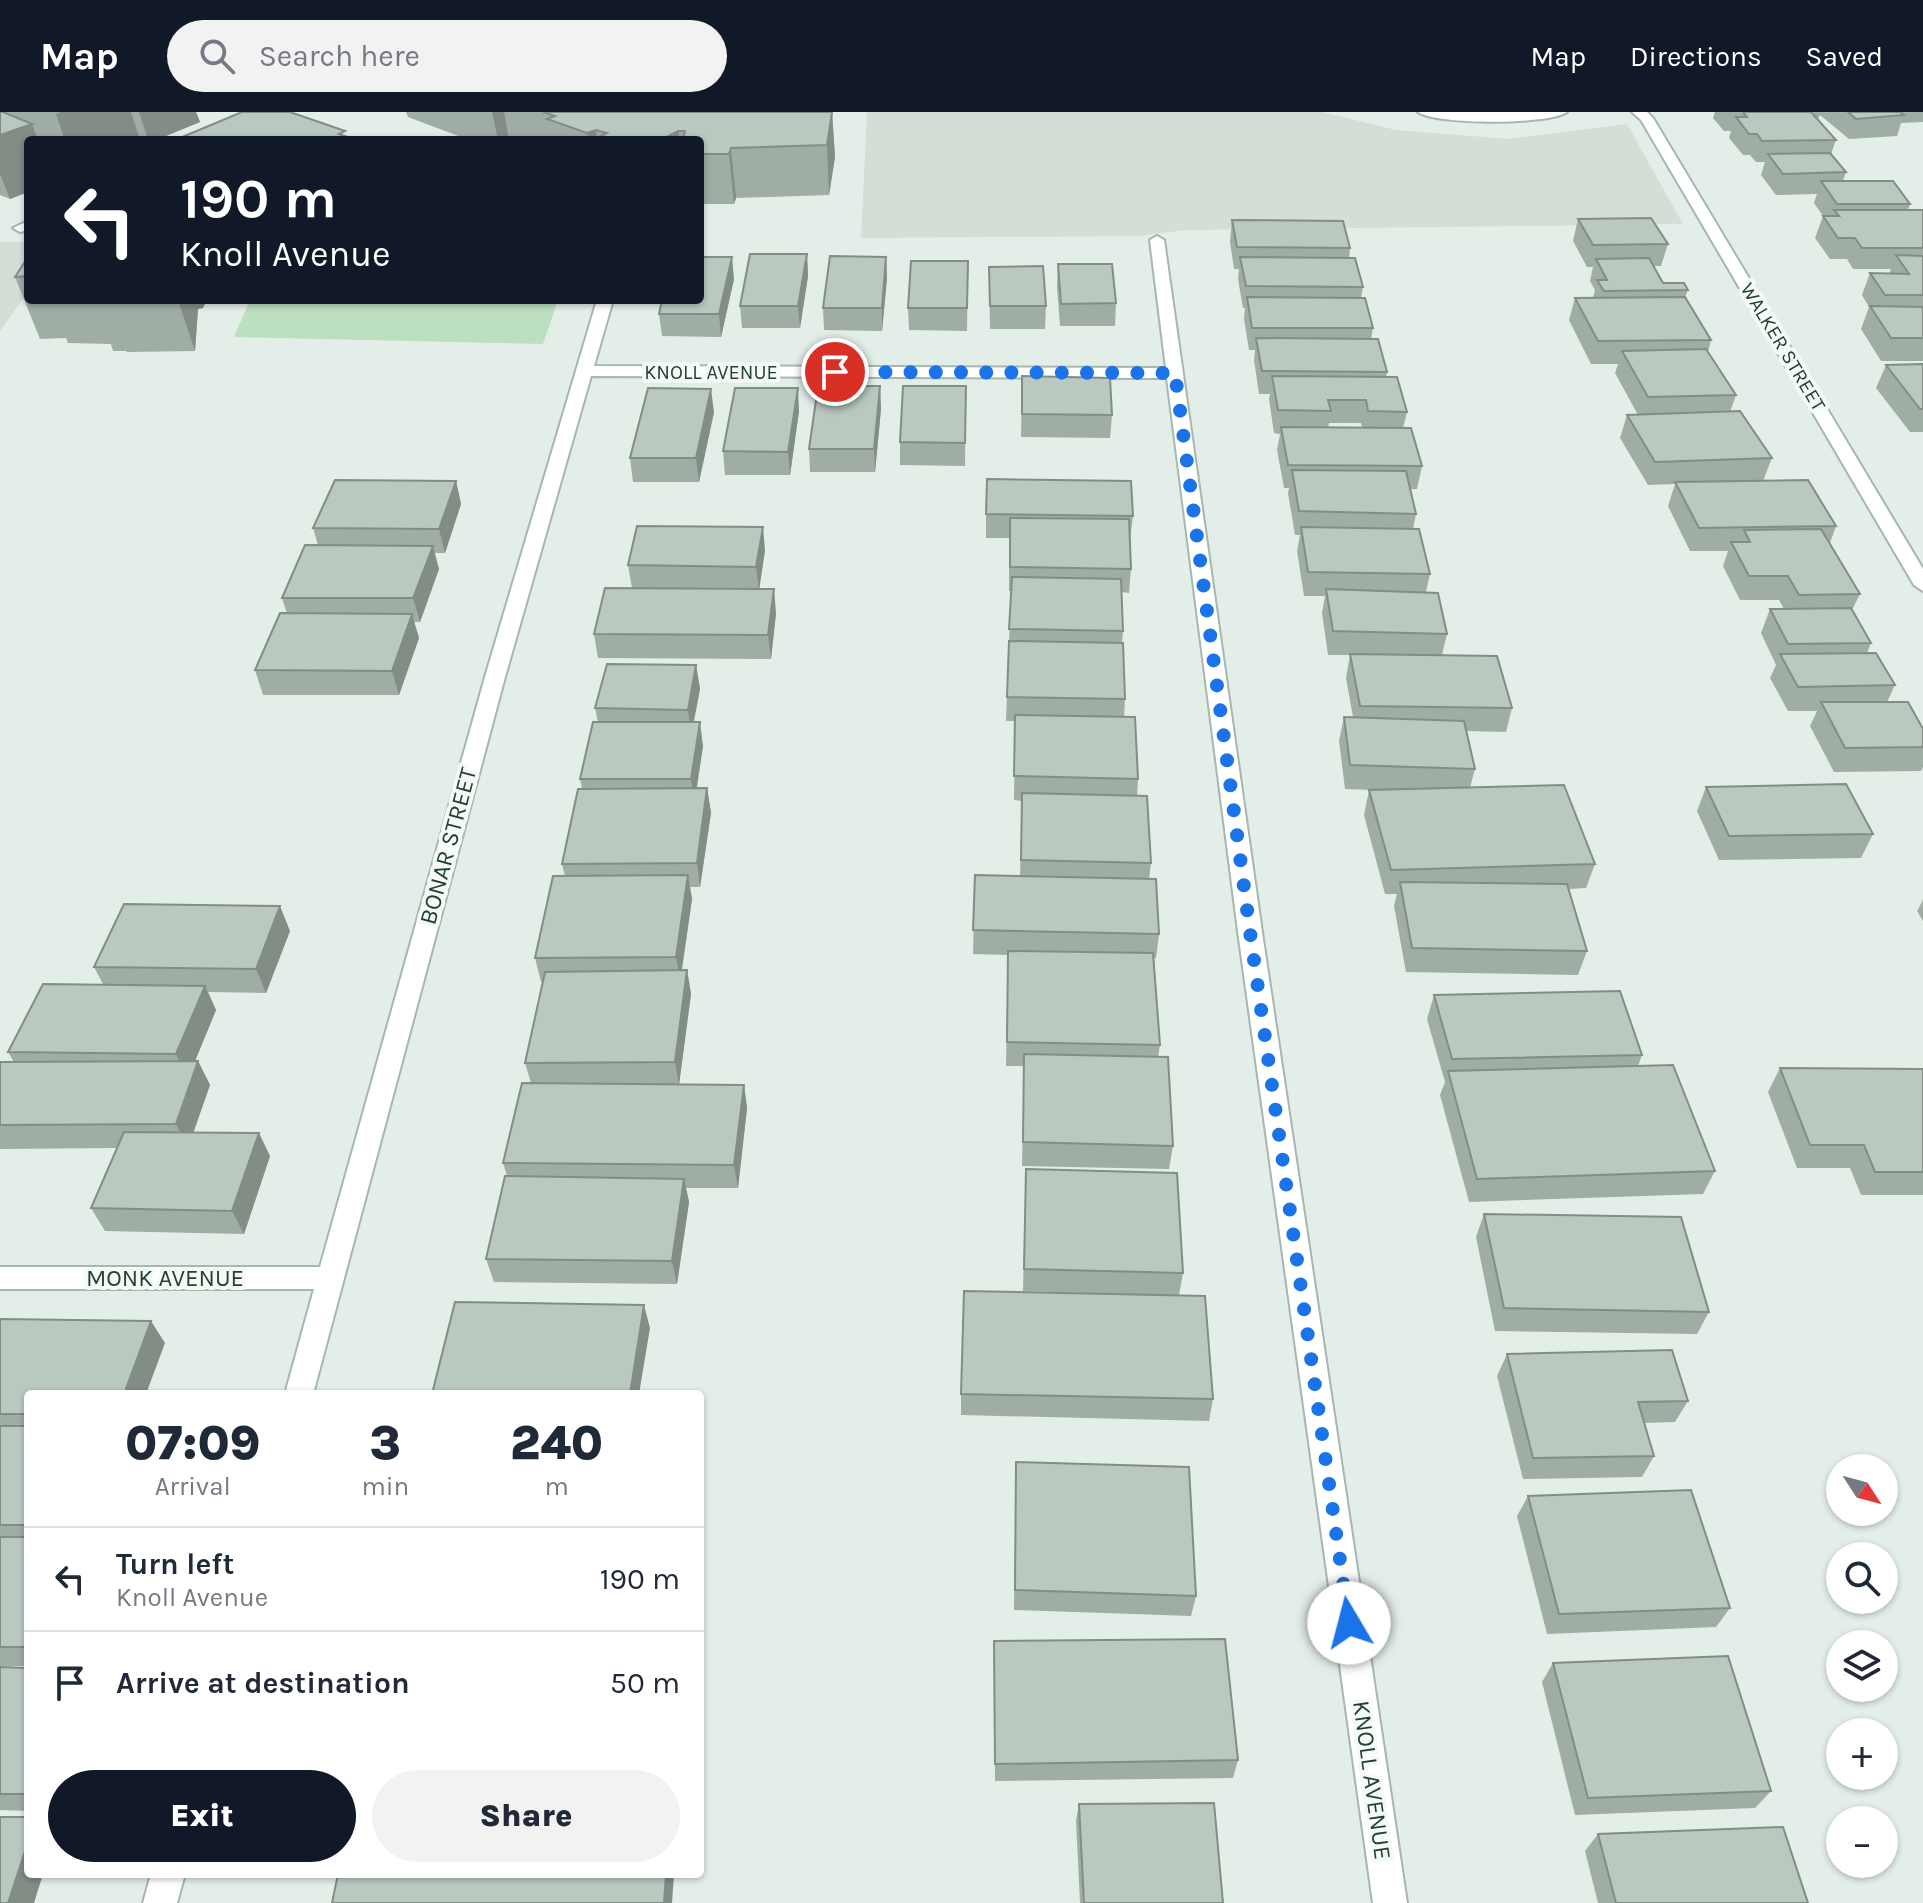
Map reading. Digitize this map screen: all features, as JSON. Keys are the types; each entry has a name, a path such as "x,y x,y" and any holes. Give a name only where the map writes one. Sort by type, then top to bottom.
{"street":[{"path":"1425,112 1465,118 1560,112"},
{"name":"WALKER STREET","path":"1639,112 1646,118 1763,312 1923,585"},
{"name":"KNOLL AVENUE","path":"1157,240 1251,939 1390,1903"},
{"name":"BONAR STREET","path":"300,1390 495,677 604,304"},
{"name":"KNOLL AVENUE","path":"583,371 1175,373"},
{"name":"MONK AVENUE","path":"0,1278 331,1278"},
{"path":"160,1903 167,1878"}],"shaded area":[{"path":"867,112 1322,112 1396,130 1509,139 1627,124 1683,224 1185,230 1140,236 861,238"},
{"path":"0,242 24,242 24,297 0,331"}],"green space":[{"path":"248,304 557,304 543,344 234,337"}],"building":[{"path":"0,112 3,112 32,124 0,135"},
{"path":"242,112 290,112 345,131 339,134 345,136 185,136"},
{"path":"543,112 832,112 827,145 731,148 729,154 704,154 704,136 684,136 685,131 669,136 601,136 607,133 596,130 587,133 547,119 555,116"},
{"path":"1743,112 1811,112 1836,140 1762,141 1757,134 1749,134 1736,117 1747,117"},
{"path":"1848,112 1900,112 1904,115 1856,119"},
{"path":"1830,153 1846,172 1783,174 1768,154"},
{"path":"1821,181 1893,181 1910,204 1837,204"},
{"path":"1834,210 1923,210 1923,248 1862,248 1855,238 1838,238 1823,216 1839,216"},
{"path":"1651,218 1668,244 1593,245 1578,219"},
{"path":"1232,220 1343,221 1350,248 1237,247"},
{"path":"750,254 807,254 798,306 740,306"},
{"path":"1896,255 1923,256 1923,295 1885,295 1870,273 1909,274"},
{"path":"830,256 886,257 882,308 823,308"},
{"path":"704,257 732,257 719,314 659,314 661,304 704,304"},
{"path":"1240,257 1355,258 1363,287 1246,286"},
{"path":"1649,258 1663,283 1684,283 1688,290 1604,291 1597,280 1607,280 1596,259"},
{"path":"911,261 968,261 967,308 908,308"},
{"path":"24,263 24,276 15,277"},
{"path":"1058,264 1112,264 1116,303 1061,304"},
{"path":"1043,266 1046,306 990,306 989,267"},
{"path":"1247,297 1365,298 1373,328 1252,328"},
{"path":"1685,297 1711,340 1598,341 1575,298"},
{"path":"1870,306 1923,307 1923,338 1891,338"},
{"path":"1256,338 1378,339 1387,372 1262,371"},
{"path":"1706,349 1736,395 1648,397 1622,351"},
{"path":"1923,364 1923,409 1920,409 1886,365"},
{"path":"1022,376 1110,378 1112,415 1022,414"},
{"path":"1272,376 1397,377 1407,412 1368,411 1366,400 1328,400 1331,411 1278,410"},
{"path":"818,386 880,386 874,449 809,449"},
{"path":"903,386 966,386 965,443 900,442"},
{"path":"648,388 711,389 696,458 630,458"},
{"path":"735,388 798,388 788,452 723,451"},
{"path":"1740,411 1772,458 1655,462 1627,415"},
{"path":"1281,427 1411,428 1422,466 1288,465"},
{"path":"1292,470 1406,471 1416,514 1299,511"},
{"path":"987,479 1131,481 1133,516 986,514"},
{"path":"335,480 456,481 439,529 313,528"},
{"path":"1808,480 1836,526 1699,528 1675,482"},
{"path":"1010,518 1129,519 1131,569 1010,567"},
{"path":"637,526 763,527 756,567 628,565"},
{"path":"1301,527 1419,529 1430,574 1308,572"},
{"path":"1821,529 1860,594 1799,595 1788,576 1749,576 1731,542 1750,542 1744,530"},
{"path":"305,545 433,546 413,598 282,598"},
{"path":"1012,577 1121,579 1123,631 1009,629"},
{"path":"605,588 774,589 768,635 594,634"},
{"path":"1326,589 1438,593 1447,634 1333,631"},
{"path":"1851,608 1871,643 1788,644 1770,609"},
{"path":"280,613 412,614 392,671 255,670"},
{"path":"1009,641 1123,643 1125,699 1007,697"},
{"path":"1876,653 1895,685 1798,687 1780,654"},
{"path":"1350,654 1497,656 1512,708 1360,706"},
{"path":"607,664 696,665 688,710 595,708"},
{"path":"1821,702 1908,702 1923,729 1923,747 1845,748"},
{"path":"1015,715 1135,717 1138,779 1014,776"},
{"path":"1344,717 1464,721 1475,769 1350,765"},
{"path":"593,722 700,722 691,779 580,779"},
{"path":"1846,784 1873,834 1729,836 1706,787"},
{"path":"1564,785 1595,864 1391,870 1369,790"},
{"path":"707,788 697,863 562,864 578,789"},
{"path":"1022,793 1147,796 1151,863 1021,860"},
{"path":"688,875 676,957 535,958 553,876"},
{"path":"975,875 1156,879 1159,934 973,930"},
{"path":"1400,882 1567,884 1587,951 1412,948"},
{"path":"124,904 280,906 256,969 94,967"},
{"path":"1008,951 1153,953 1160,1045 1007,1042"},
{"path":"687,970 675,1062 525,1063 545,972"},
{"path":"43,984 205,986 176,1054 8,1052"},
{"path":"1620,991 1642,1055 1452,1059 1434,995"},
{"path":"1024,1054 1168,1057 1173,1146 1023,1142"},
{"path":"198,1061 176,1124 0,1125 0,1062"},
{"path":"1673,1065 1715,1171 1477,1179 1448,1071"},
{"path":"1780,1068 1923,1069 1923,1172 1875,1172 1864,1145 1810,1145"},
{"path":"522,1083 744,1085 734,1165 503,1163"},
{"path":"124,1132 259,1133 232,1211 91,1208"},
{"path":"1026,1169 1177,1173 1183,1273 1024,1269"},
{"path":"505,1176 684,1179 672,1261 486,1259"},
{"path":"1484,1214 1681,1217 1709,1312 1504,1308"},
{"path":"964,1291 1205,1296 1213,1399 961,1394"},
{"path":"455,1302 644,1305 631,1390 433,1390"},
{"path":"0,1319 151,1321 125,1390 24,1390 24,1414 0,1414"},
{"path":"1672,1350 1688,1401 1638,1402 1654,1456 1533,1458 1507,1354"},
{"path":"0,1426 24,1426 24,1525 0,1525"},
{"path":"1016,1462 1189,1467 1196,1596 1015,1590"},
{"path":"1691,1490 1730,1608 1559,1614 1528,1496"},
{"path":"0,1537 24,1537 24,1647 0,1647"},
{"path":"1225,1639 1238,1760 995,1764 994,1641"},
{"path":"1728,1656 1771,1791 1588,1798 1553,1663"},
{"path":"0,1667 24,1668 24,1794 0,1794"},
{"path":"1214,1803 1223,1903 1084,1903 1079,1804"},
{"path":"0,1817 24,1817 24,1854 8,1903 0,1903"},
{"path":"1783,1827 1808,1903 1616,1903 1598,1834"},
{"path":"337,1878 666,1878 664,1903 332,1903"}],"route":[{"path":"835,372 1175,373 1251,939 1349,1623"}]}
